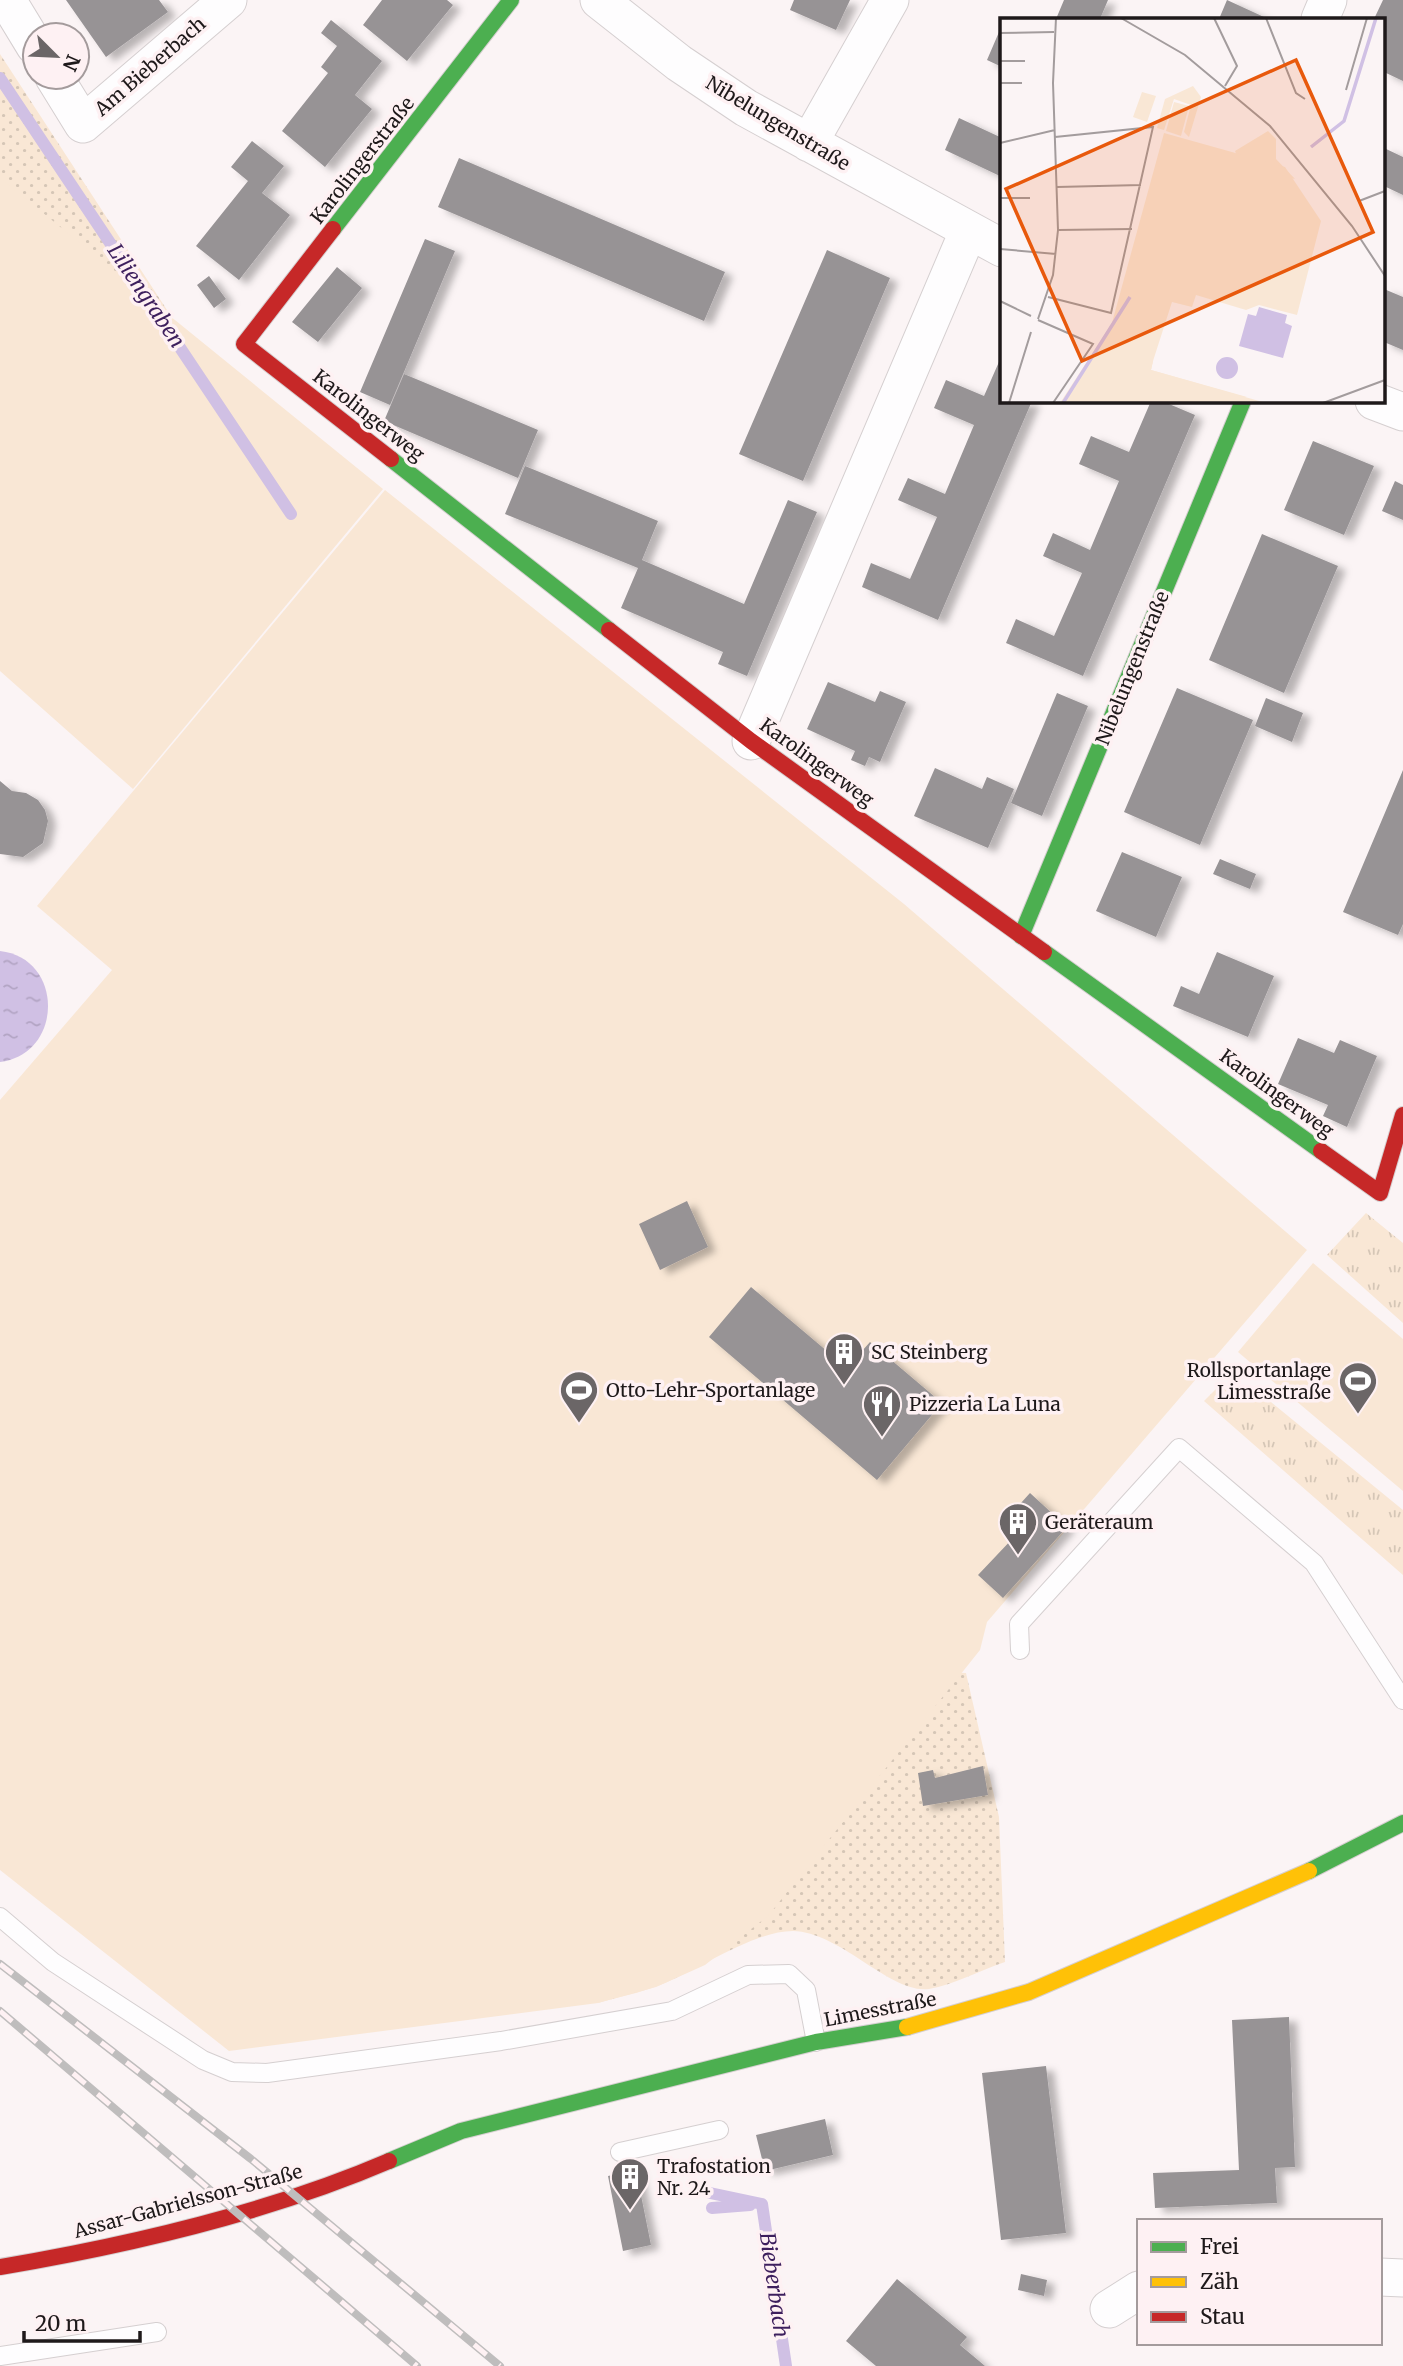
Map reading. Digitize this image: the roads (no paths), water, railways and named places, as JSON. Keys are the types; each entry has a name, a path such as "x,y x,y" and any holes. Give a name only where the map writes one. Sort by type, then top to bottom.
{"street":[{"path":"7,0 21,23"},
{"name":"Am Bieberbach","path":"63,91 83,124 228,0"},
{"name":"Karolingerstraße","path":"244,344 511,0"},
{"name":"Nibelungenstraße","path":"598,0 679,63 746,108 968,232 1000,247"},
{"path":"809,143 891,0"},
{"path":"1320,18 1328,0"},
{"path":"751,741 968,232"},
{"name":"Karolingerweg","path":"244,344 751,741 1380,1193 1403,1115"},
{"name":"Nibelungenstraße","path":"1021,936 1243,402"},
{"path":"1377,402 1403,412"},
{"name":"Limesstraße","path":"345,2180 460,2131 816,2042 928,2023 1029,1992 1278,1885 1403,1824"},
{"name":"Assar-Gabrielsson-Straße","path":"0,2267 106,2249 345,2180"},
{"path":"1382,2277 1403,2278"}],"lane":[{"path":"1020,1650 1019,1624 1179,1448 1314,1563 1403,1700"},
{"path":"0,1917 53,1962 203,2060 232,2072 267,2073 501,2041 672,2011 748,1975 789,1974 806,1990 816,2042"},
{"path":"620,2152 719,2130"},
{"path":"0,2356 157,2332"}],"water":[{"path":"0,951 21,957 36,970 45,987 48,1006 45,1025 36,1042 21,1055 0,1062"}],"waterway":[{"name":"Liliengraben","path":"0,78 291,514"},
{"path":"710,2193 762,2204"},
{"name":"Bieberbach","path":"762,2204 786,2366"},
{"path":"712,2208 750,2205"}],"railway":[{"path":"0,1964 251,2159 500,2366"},
{"path":"0,2011 417,2366"}],"place":[{"name":"SC Steinberg","path":"844,1386"},
{"name":"Rollsportanlage Limesstraße","path":"1358,1415"},
{"name":"Otto-Lehr-Sportanlage","path":"579,1424"},
{"name":"Pizzeria La Luna","path":"882,1438"},
{"name":"Geräteraum","path":"1018,1556"},
{"name":"Trafostation Nr. 24","path":"630,2211"}]}
